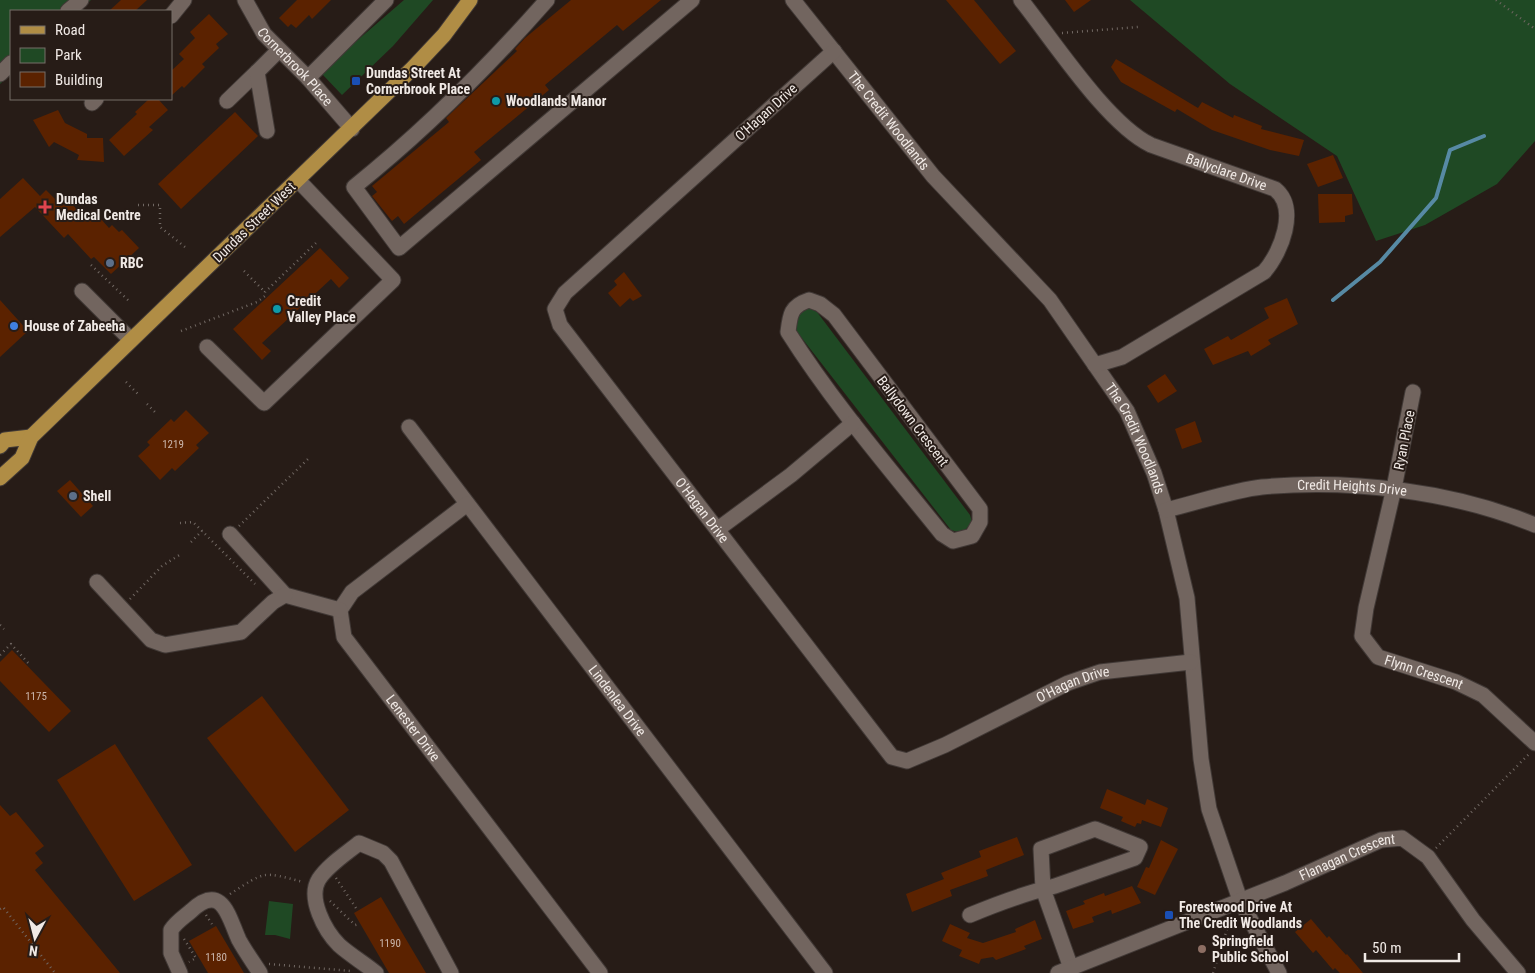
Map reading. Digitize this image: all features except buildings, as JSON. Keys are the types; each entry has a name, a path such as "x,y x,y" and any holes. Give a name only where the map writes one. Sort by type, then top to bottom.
{"main road":[{"name":"Dundas Street West","path":"0,478 22,458 31,436 352,129 444,35 470,0"},
{"path":"0,446 5,440 31,436"}],"street":[{"path":"69,10 81,0"},
{"path":"172,15 184,0"},
{"name":"Cornerbrook Place","path":"245,0 253,18 264,34 308,78 352,129"},
{"path":"308,78 386,0"},
{"path":"547,0 501,52 392,156 354,187 399,248 692,0"},
{"name":"The Credit Woodlands","path":"793,0 933,176 1050,300 1127,411 1154,473 1166,510 1187,598 1200,759 1209,809 1224,858 1240,900 1279,973"},
{"name":"Ballyclare Drive","path":"1021,0 1091,90 1133,135 1152,145 1275,189 1282,194 1287,212 1276,254 1264,272 1122,357 1095,365"},
{"path":"227,101 279,50"},
{"name":"O'Hagan Drive","path":"834,51 565,293 555,308 560,325 892,757 907,761 945,745 1068,683 1092,675 1191,662"},
{"path":"0,74 10,64"},
{"path":"257,72 267,131"},
{"path":"207,347 264,403 393,280 298,180"},
{"path":"82,290 130,340"},
{"name":"Ballydown Crescent","path":"809,300 820,304 834,315 980,509 980,522 974,534 966,539 953,541 942,534 853,422 788,332 790,315 797,304 809,300"},
{"name":"Ryan Place","path":"1394,488 1413,392"},
{"path":"718,529 791,475 853,422"},
{"name":"Lindenlea Drive","path":"409,427 825,973"},
{"name":"Credit Heights Drive","path":"1166,510 1261,487 1332,485 1394,488 1514,516 1535,525"},
{"name":"Flynn Crescent","path":"1394,488 1366,608 1362,636 1378,657 1456,682 1483,695 1535,743"},
{"path":"230,534 279,599 340,610 352,592 467,504"},
{"path":"97,582 151,640 165,645 241,632 279,599"},
{"name":"Lenester Drive","path":"340,610 344,637 600,973"},
{"path":"970,914 1027,892 1043,889 1135,858 1140,847 1095,829 1041,849 1043,889 1064,970"},
{"name":"Flanagan Crescent","path":"1064,970 1285,884 1381,840 1402,838 1428,857 1473,920 1518,973"},
{"path":"376,973 340,946 322,920 317,906 316,888 320,876 360,843 383,852 391,861 451,973"},
{"path":"180,973 171,953 170,938 173,927 203,902 212,901 221,904 229,912 238,938 259,972"}],"path":[{"path":"1496,0 1535,29"},
{"path":"1048,34 1138,27"},
{"path":"138,204 160,205 160,227 185,248"},
{"path":"181,331 257,302 317,242"},
{"path":"92,265 129,301"},
{"path":"244,271 265,292"},
{"path":"126,382 140,396"},
{"path":"147,404 157,414"},
{"path":"218,546 310,456"},
{"path":"180,523 193,522 279,599"},
{"path":"190,542 202,531"},
{"path":"121,608 162,566 181,554"},
{"path":"0,626 4,629"},
{"path":"0,655 11,644 30,665"},
{"path":"1428,857 1535,748"},
{"path":"330,868 356,908"},
{"path":"221,904 224,898 261,874 274,874 309,884"},
{"path":"326,897 351,922 355,925 359,924"},
{"path":"1213,973 1227,925 1240,900"},
{"path":"0,909 3,907 54,973"},
{"path":"259,972 273,963 356,972"}],"green space":[{"path":"0,0 91,0 80,10 10,10 10,75 0,84"},
{"path":"404,0 433,0 393,46 342,95 323,75 323,70"},
{"path":"1130,0 1535,0 1535,141 1497,184 1425,225 1376,241 1337,156 1230,84"},
{"path":"808,307 817,312 970,515 972,522 965,530 958,532 951,530 794,328 799,311"},
{"path":"269,901 293,904 290,939 275,935 265,935"}],"waterway":[{"path":"1333,300 1380,262 1436,198 1450,150 1484,136"}],"place":[{"name":"Dundas Street At Cornerbrook Place","path":"356,81"},
{"name":"Woodlands Manor","path":"496,101"},
{"name":"Dundas Medical Centre","path":"45,207"},
{"name":"RBC","path":"110,263"},
{"name":"Credit Valley Place","path":"277,309"},
{"name":"House of Zabeeha","path":"14,326"},
{"name":"Shell","path":"73,496"},
{"name":"Forestwood Drive At The Credit Woodlands","path":"1169,915"},
{"name":"Springfield Public School","path":"1202,949"}]}
